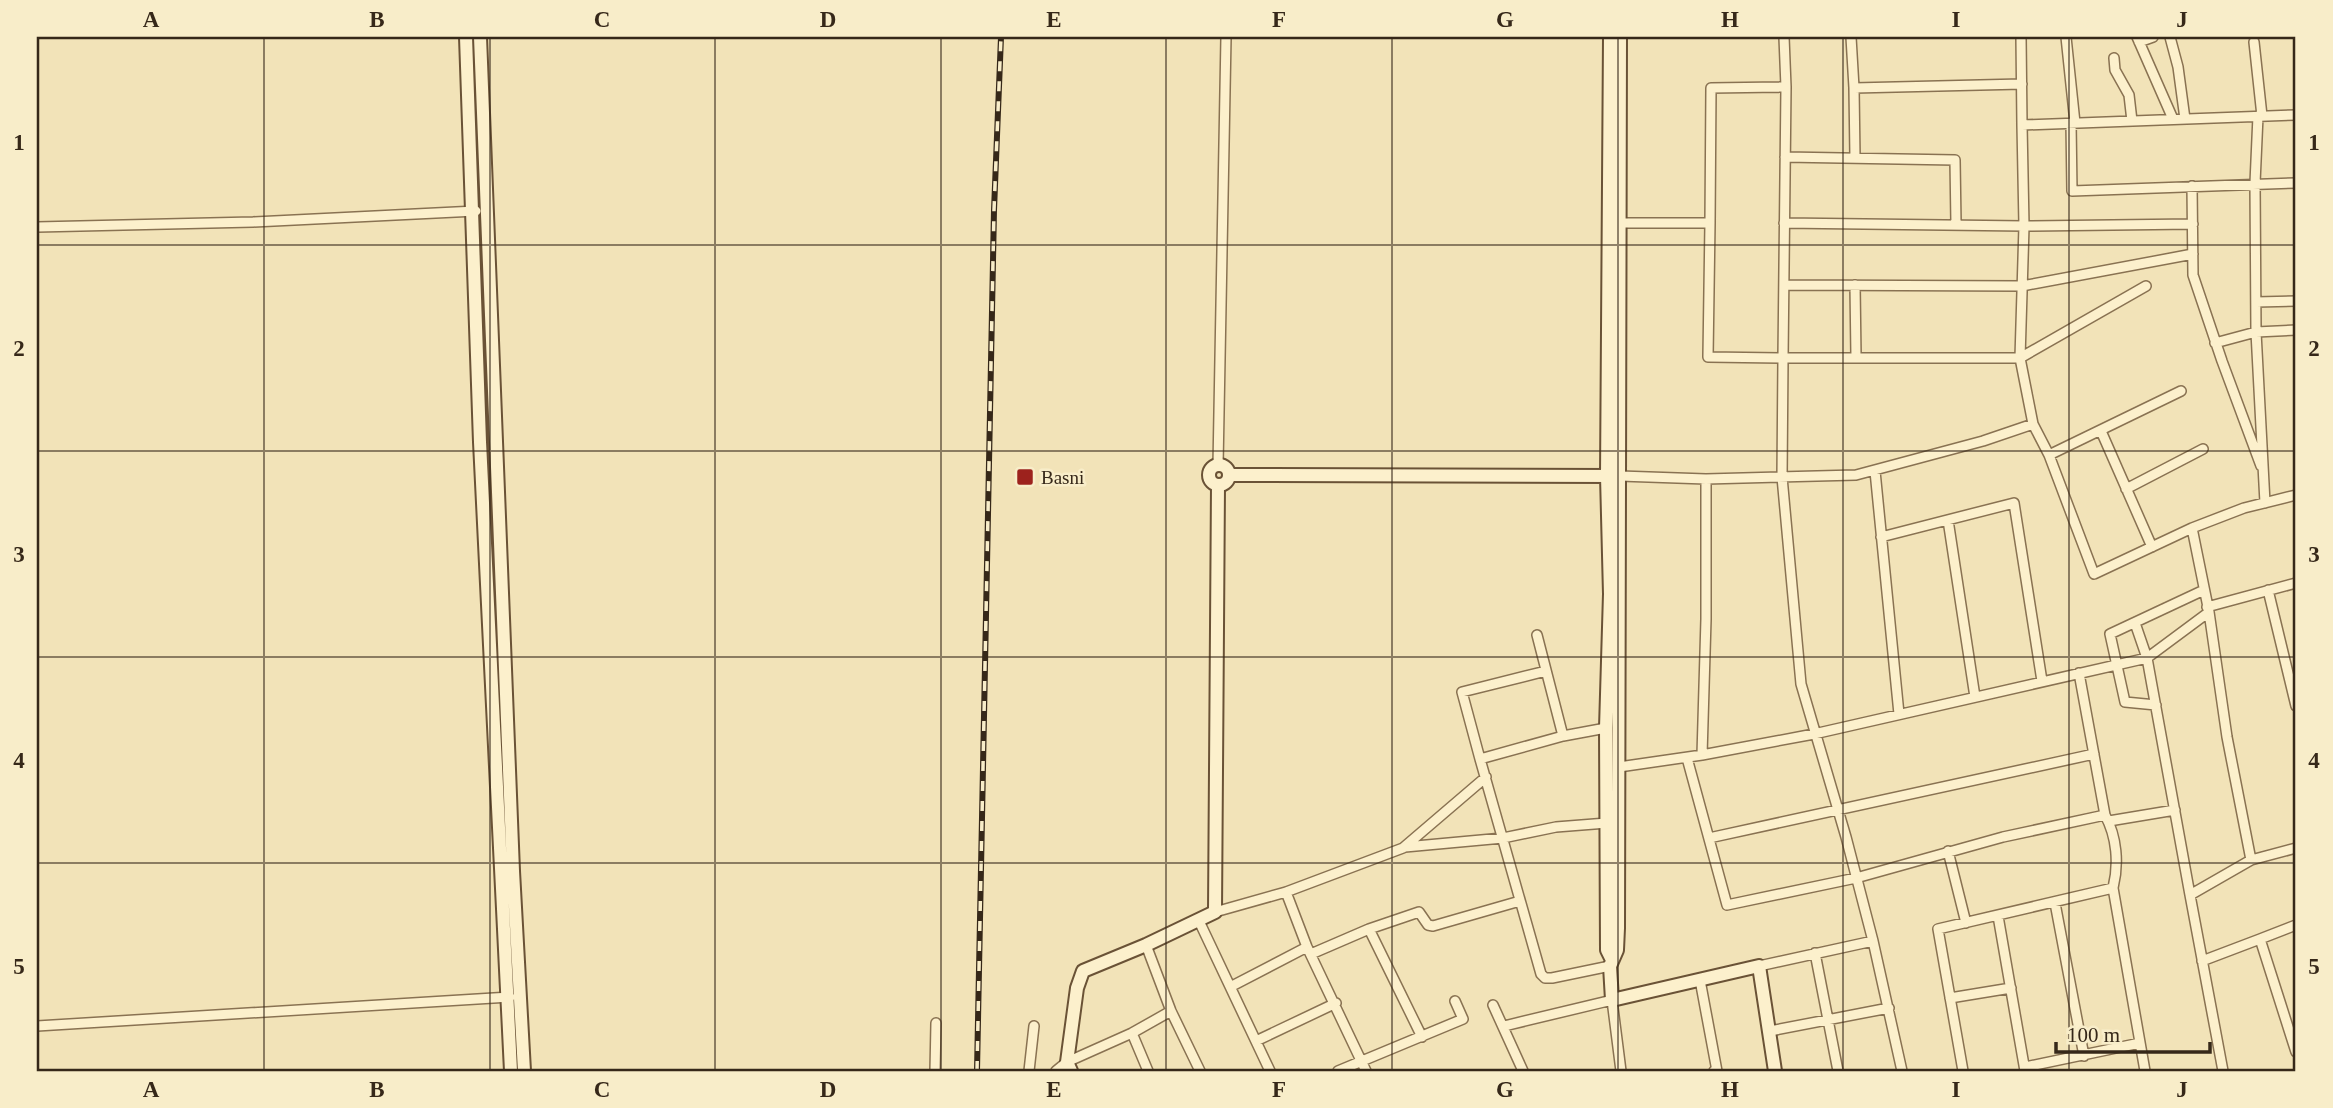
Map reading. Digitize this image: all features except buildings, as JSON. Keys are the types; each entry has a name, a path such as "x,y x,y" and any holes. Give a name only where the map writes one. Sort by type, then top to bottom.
{"street":[{"path":"466,37 470,211 514,997 524,1071"},
{"path":"480,37 515,922 511,1071"},
{"path":"1218,466 1226,37"},
{"path":"1610,37 1615,261 1613,476 1606,728 1607,950 1611,963 1612,1000 1621,1071"},
{"path":"1615,261 1620,223 1620,37"},
{"path":"1784,37 1786,87 1782,477 1801,684 1873,941 1902,1071"},
{"path":"1851,37 1855,158"},
{"path":"2021,37 2024,226 2020,358 2033,424 2049,455 2094,573 2192,528 2296,495"},
{"path":"2066,37 2073,123 2072,191 2296,183"},
{"path":"2153,37 2138,39 2173,119"},
{"path":"2170,37 2178,67 2185,119"},
{"path":"2254,42 2260,116 2255,183 2256,332 2265,503"},
{"path":"2114,58 2115,70 2129,95 2132,121"},
{"path":"1854,88 2022,84"},
{"path":"1786,87 1711,88 1708,357 2020,358 2146,286"},
{"path":"2022,125 2296,115"},
{"path":"1785,157 1955,160 1956,223"},
{"path":"2192,186 2193,275 2265,477"},
{"path":"37,228 253,222 486,210"},
{"path":"1620,223 1710,223"},
{"path":"1784,223 1956,223 2024,226 2193,224"},
{"path":"1784,285 2022,286 2193,254"},
{"path":"1855,285 1856,357"},
{"path":"2256,302 2296,301"},
{"path":"2216,343 2256,332 2296,330"},
{"path":"2049,455 2181,391"},
{"path":"1229,475 1613,476 1706,480 1856,475 1983,441 2033,424"},
{"path":"2101,430 2152,547"},
{"path":"2126,489 2203,449"},
{"path":"1218,466 1226,469 1229,475 1226,483 1218,485 1211,481 1209,474 1212,468 1218,466"},
{"path":"1875,471 1899,714"},
{"path":"1611,963 1617,950 1618,939 1619,767 1613,476"},
{"path":"1702,755 1706,480"},
{"path":"1216,912 1218,485"},
{"path":"1881,537 2014,503 2042,681"},
{"path":"1948,520 1975,697"},
{"path":"2192,528 2208,609 2227,737 2251,860"},
{"path":"1619,767 1686,758 1814,734 2147,658 2208,609 2296,583"},
{"path":"2156,705 2125,702 2110,634 2204,590"},
{"path":"2267,590 2296,706"},
{"path":"2135,622 2147,658 2223,1071"},
{"path":"1537,635 1563,736"},
{"path":"2285,659 2296,656"},
{"path":"1546,671 1462,692 1541,974 1545,978 1611,963"},
{"path":"2079,673 2117,863 2113,888 2145,1071"},
{"path":"1480,759 1563,736 1606,728"},
{"path":"1709,838 2094,754"},
{"path":"1686,758 1727,905 1856,878 1948,851 2107,818 2175,810"},
{"path":"1403,848 1486,777"},
{"path":"1069,1067 1077,988 1083,971 1146,946 1216,912 1286,892 1403,848 1503,838 1556,827 1607,823"},
{"path":"2190,895 2251,860 2296,848"},
{"path":"1948,851 1966,923"},
{"path":"1963,1071 1937,929 2113,888"},
{"path":"1286,892 1309,950 1366,1071"},
{"path":"1231,986 1309,950 1419,912 1427,925 1433,926 1520,901"},
{"path":"2055,903 2084,1056"},
{"path":"1998,916 2025,1069 2140,1043"},
{"path":"1199,921 1270,1071"},
{"path":"2202,961 2296,925"},
{"path":"1369,929 1422,1037"},
{"path":"2260,939 2296,1052"},
{"path":"1504,1026 1873,941"},
{"path":"1146,946 1171,1011 1200,1071"},
{"path":"1815,953 1838,1071"},
{"path":"1759,966 1775,1071"},
{"path":"1700,980 1716,1071"},
{"path":"1950,998 2011,988"},
{"path":"37,1026 514,997"},
{"path":"1338,1071 1463,1019 1455,1001"},
{"path":"1256,1041 1336,1003"},
{"path":"1493,1005 1523,1071"},
{"path":"1770,1031 1889,1008"},
{"path":"1056,1071 1069,1067 1171,1011"},
{"path":"936,1023 936,1071"},
{"path":"1029,1071 1034,1026"},
{"path":"1132,1033 1148,1071"}],"railway":[{"path":"977,1071 994,210 1001,37"}],"place":[{"name":"Basni","path":"1025,477"}]}
